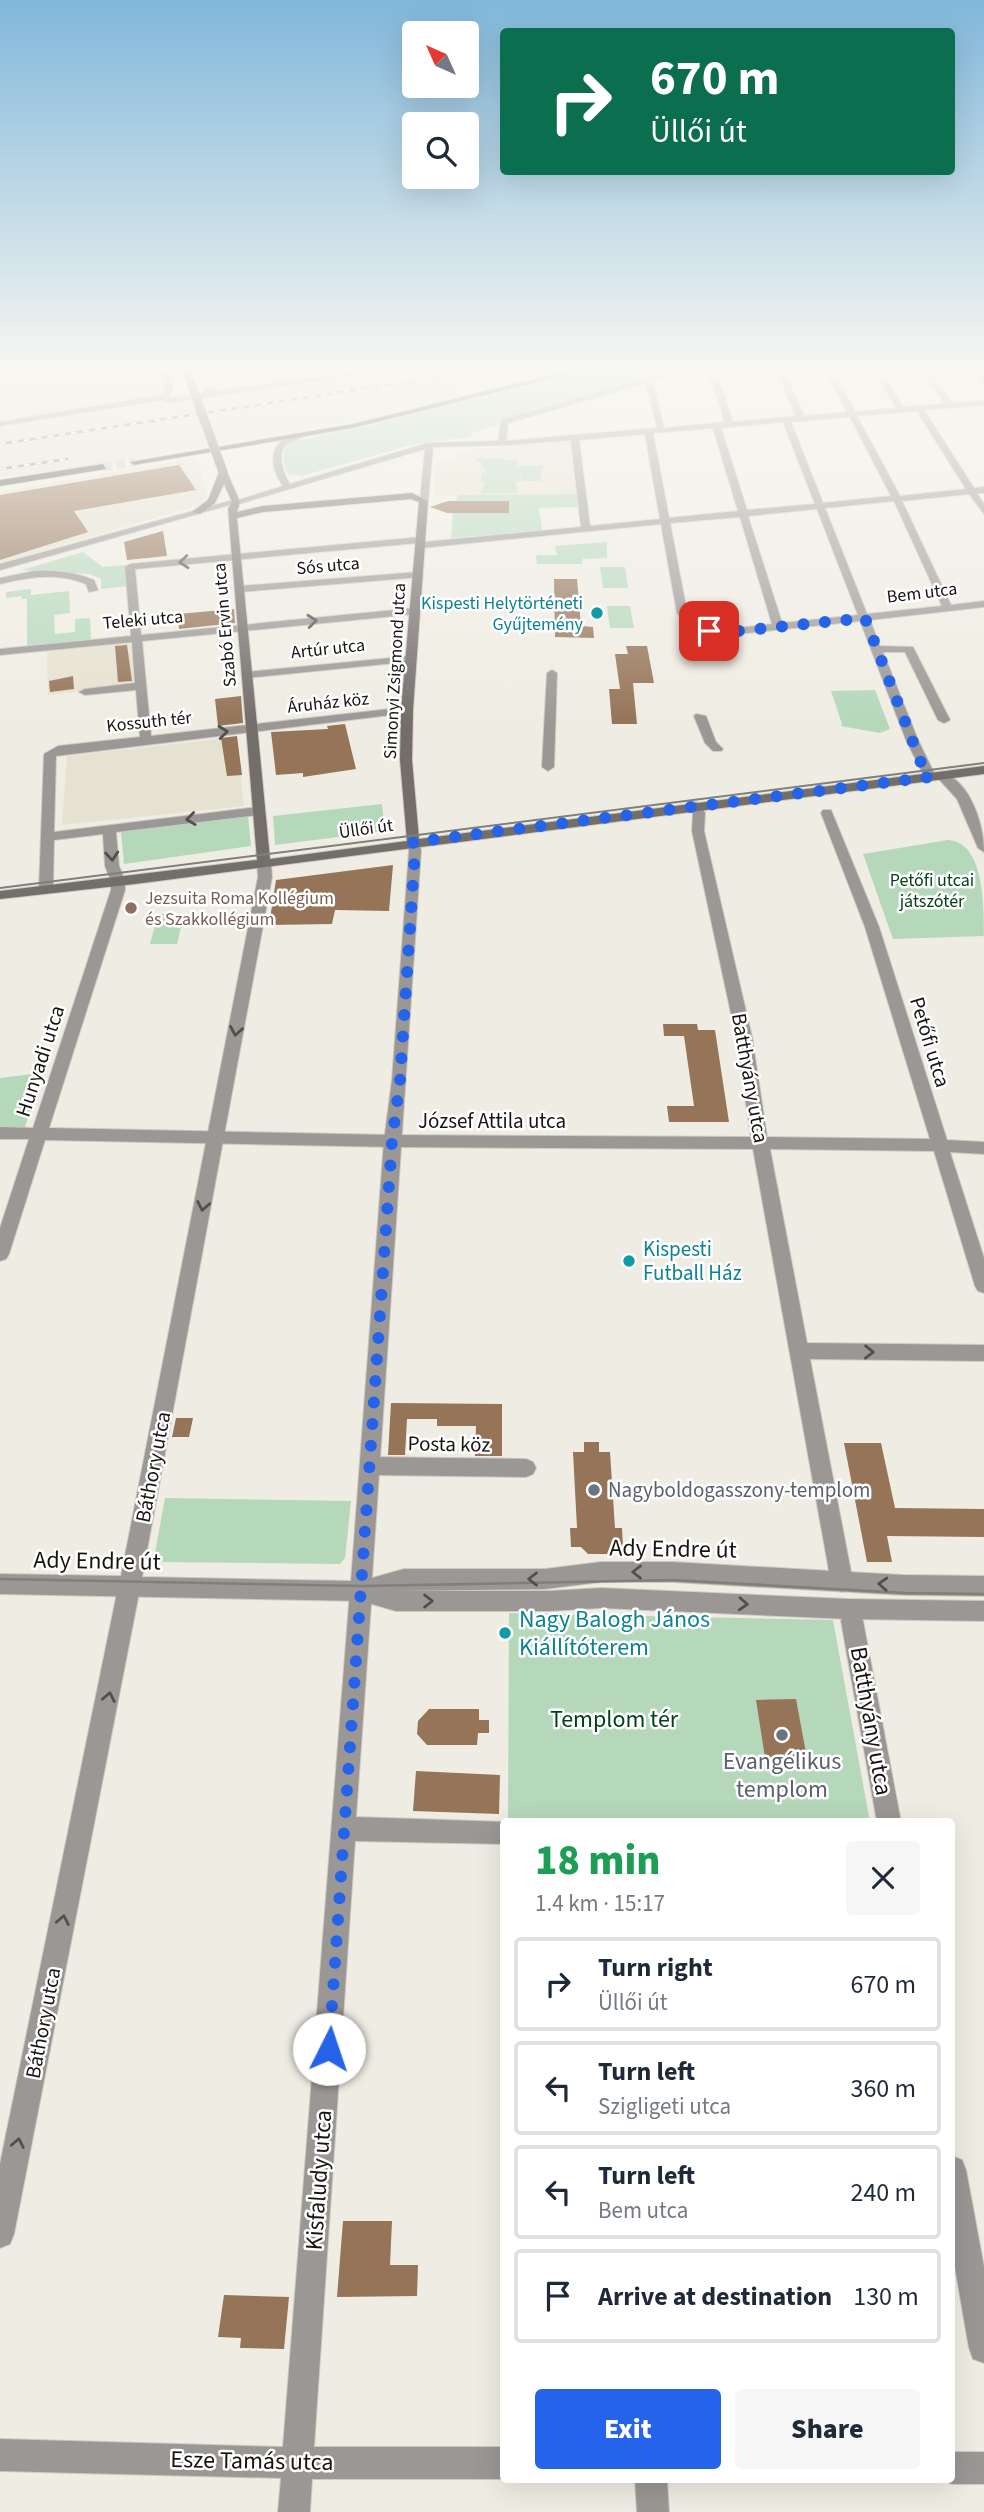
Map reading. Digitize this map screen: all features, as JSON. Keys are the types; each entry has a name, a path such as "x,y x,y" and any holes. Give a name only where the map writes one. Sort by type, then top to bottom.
{"main road":[{"path":"197,512 212,501 217,489"},
{"path":"229,489 236,502 263,509"},
{"path":"197,512 233,515 263,509 412,496 424,501"},
{"name":"Simonyi Zsigmond utca","path":"413,842 406,760 407,710 424,501"},
{"name":"Szabó Ervin utca","path":"236,502 233,515 252,729"},
{"path":"252,729 264,863"},
{"name":"Üllői út","path":"0,895 45,882 118,881 984,770"}],"street":[{"path":"243,489 267,489"},
{"path":"0,567 280,489"},
{"name":"Simonyi Zsigmond utca","path":"424,501 425,489"},
{"path":"581,489 586,529"},
{"path":"658,489 665,526"},
{"path":"736,489 778,626"},
{"path":"813,489 923,768 951,781 961,795 984,848"},
{"path":"892,489 948,608"},
{"path":"971,489 984,511"},
{"path":"146,740 130,568 646,523 665,526 744,514 984,491"},
{"name":"Bem utca","path":"665,526 682,613 698,628 722,632 984,604"},
{"path":"0,592 0,581 24,574 41,573 83,579 91,582 93,590"},
{"name":"Sós utca","path":"240,589 418,575"},
{"name":"Teleki utca","path":"0,652 96,636 136,638 415,611"},
{"path":"878,649 909,649 944,720"},
{"name":"Artúr utca","path":"247,675 411,659"},
{"path":"548,767 552,673"},
{"path":"85,692 140,686"},
{"name":"Áruház köz","path":"252,729 407,710"},
{"path":"700,716 711,743 717,749"},
{"name":"Kossuth tér","path":"45,882 50,754 58,750 252,729"},
{"name":"Batthyány utca","path":"695,806 699,813 698,831 734,983 842,1582"},
{"path":"48,837 259,811"},
{"name":"Petőfi utca","path":"827,813 872,927 984,1286"},
{"path":"110,830 112,866 118,881"},
{"name":"Kisfaludy utca","path":"294,2512 345,1829 392,1141 401,1069 415,851 413,842"},
{"name":"Báthory utca","path":"0,2234 216,1139 265,877 264,863"},
{"name":"Hunyadi utca","path":"0,1254 118,890 118,881"},
{"name":"József Attila utca","path":"0,1133 216,1139 761,1143 984,1148"},
{"path":"801,1351 984,1353"},
{"name":"Posta köz","path":"370,1466 526,1468"},
{"name":"Ady Endre út","path":"361,1591 404,1579 545,1579 601,1572 673,1572 842,1582 984,1586"},
{"name":"Ady Endre út","path":"0,1584 361,1591 396,1601 549,1601 601,1598 849,1609 984,1611"},
{"name":"Batthyány utca","path":"852,1621 888,1818"},
{"path":"345,1829 500,1832"},
{"path":"955,2187 984,2348"},
{"name":"Esze Tamás utca","path":"0,2455 298,2463 500,2463"},
{"path":"955,2468 984,2468"},
{"path":"651,2483 653,2512"}],"shaded area":[{"path":"16,489 206,489 208,496 200,505 0,563 0,492"},
{"path":"434,489 578,489 579,494 434,495"},
{"path":"130,641 135,685 48,695 47,650"},
{"path":"236,737 244,806 62,825 67,756"}],"green space":[{"path":"483,489 517,489 517,493 481,493"},
{"path":"579,494 581,507 539,508 542,530 451,538 453,514 436,507 441,503 456,501 458,495"},
{"path":"607,542 607,558 582,559 582,564 537,564 536,555 557,555 555,546"},
{"path":"83,552 103,567 127,565 129,586 101,589 101,579 89,574 22,570"},
{"path":"600,567 625,567 628,588 603,588"},
{"path":"31,589 31,595 69,591 70,613 54,615 55,634 75,632 75,619 90,618 91,640 27,647 27,599 22,599 21,596 6,598 6,592"},
{"path":"607,606 630,606 634,628 610,628"},
{"path":"875,690 890,729 880,733 841,726 831,691"},
{"path":"382,804 385,831 275,845 273,816"},
{"path":"248,816 251,846 124,864 121,831"},
{"name":"Petőfi utcai játszótér","path":"948,840 960,843 969,851 975,863 982,892 984,936 893,939 863,854"},
{"path":"158,914 184,914 177,944 150,944"},
{"path":"41,1073 24,1131 0,1130 0,1078"},
{"path":"165,1498 351,1501 345,1558 340,1564 157,1562 154,1558"},
{"name":"Templom tér","path":"509,1613 833,1620 869,1818 508,1818"}],"building":[{"path":"34,489 196,490 74,511 88,532 0,560 0,495"},
{"path":"448,501 509,501 509,513 447,513 430,507"},
{"path":"163,531 167,556 127,560 124,542"},
{"path":"554,579 577,579 581,626 593,627 594,638 555,637"},
{"path":"234,609 235,623 179,629 178,614"},
{"path":"127,645 132,681 118,682 115,646"},
{"path":"626,646 647,646 654,683 633,683 637,724 612,724 609,689 620,689 615,654 628,654"},
{"path":"73,676 74,689 50,692 49,681"},
{"path":"241,696 243,723 218,726 215,699"},
{"path":"345,724 356,769 303,777 303,773 276,775 271,732 328,729 327,726"},
{"path":"237,736 242,775 227,776 221,738"},
{"path":"393,865 389,911 335,910 332,924 269,925 276,880"},
{"path":"663,1024 697,1024 698,1030 715,1030 729,1122 669,1122 667,1106 694,1106 684,1036 664,1036"},
{"path":"391,1403 502,1404 502,1456 475,1456 476,1426 437,1426 437,1419 407,1419 405,1455 388,1455"},
{"path":"176,1418 193,1418 189,1437 172,1437"},
{"name":"Nagyboldogasszony-templom","path":"584,1442 599,1442 599,1452 610,1452 615,1528 622,1528 623,1547 613,1547 607,1554 588,1554 581,1547 571,1547 570,1528 577,1528 573,1452 584,1452"},
{"path":"844,1443 881,1443 895,1508 984,1509 984,1537 887,1536 892,1562 867,1562"},
{"name":"Evangélikus templom","path":"796,1699 809,1769 767,1770 756,1700"},
{"path":"429,1709 479,1709 479,1720 489,1720 489,1733 478,1733 477,1745 427,1745 417,1734 418,1721"},
{"path":"416,1771 500,1775 499,1814 413,1811"},
{"path":"343,2221 392,2221 390,2265 418,2265 417,2296 337,2297"},
{"path":"224,2295 289,2297 284,2349 240,2348 241,2338 218,2337"}],"tram line":[{"path":"0,888 984,763"},
{"path":"0,1579 362,1586 673,1580 906,1593 984,1594"}],"place":[{"name":"Kispesti Helytörténeti Gyűjtemény","path":"597,613"},
{"name":"Jezsuita Roma Kollégium és Szakkollégium","path":"131,908"},
{"name":"Kispesti Futball Ház","path":"629,1261"},
{"name":"Nagyboldogasszony-templom","path":"594,1490"},
{"name":"Nagy Balogh János Kiállítóterem","path":"505,1633"},
{"name":"Evangélikus templom","path":"782,1735"}],"route":[{"path":"329,2049 392,1141 400,1080 415,851 413,842 930,777 923,768 865,618 728,632 709,631"}]}
